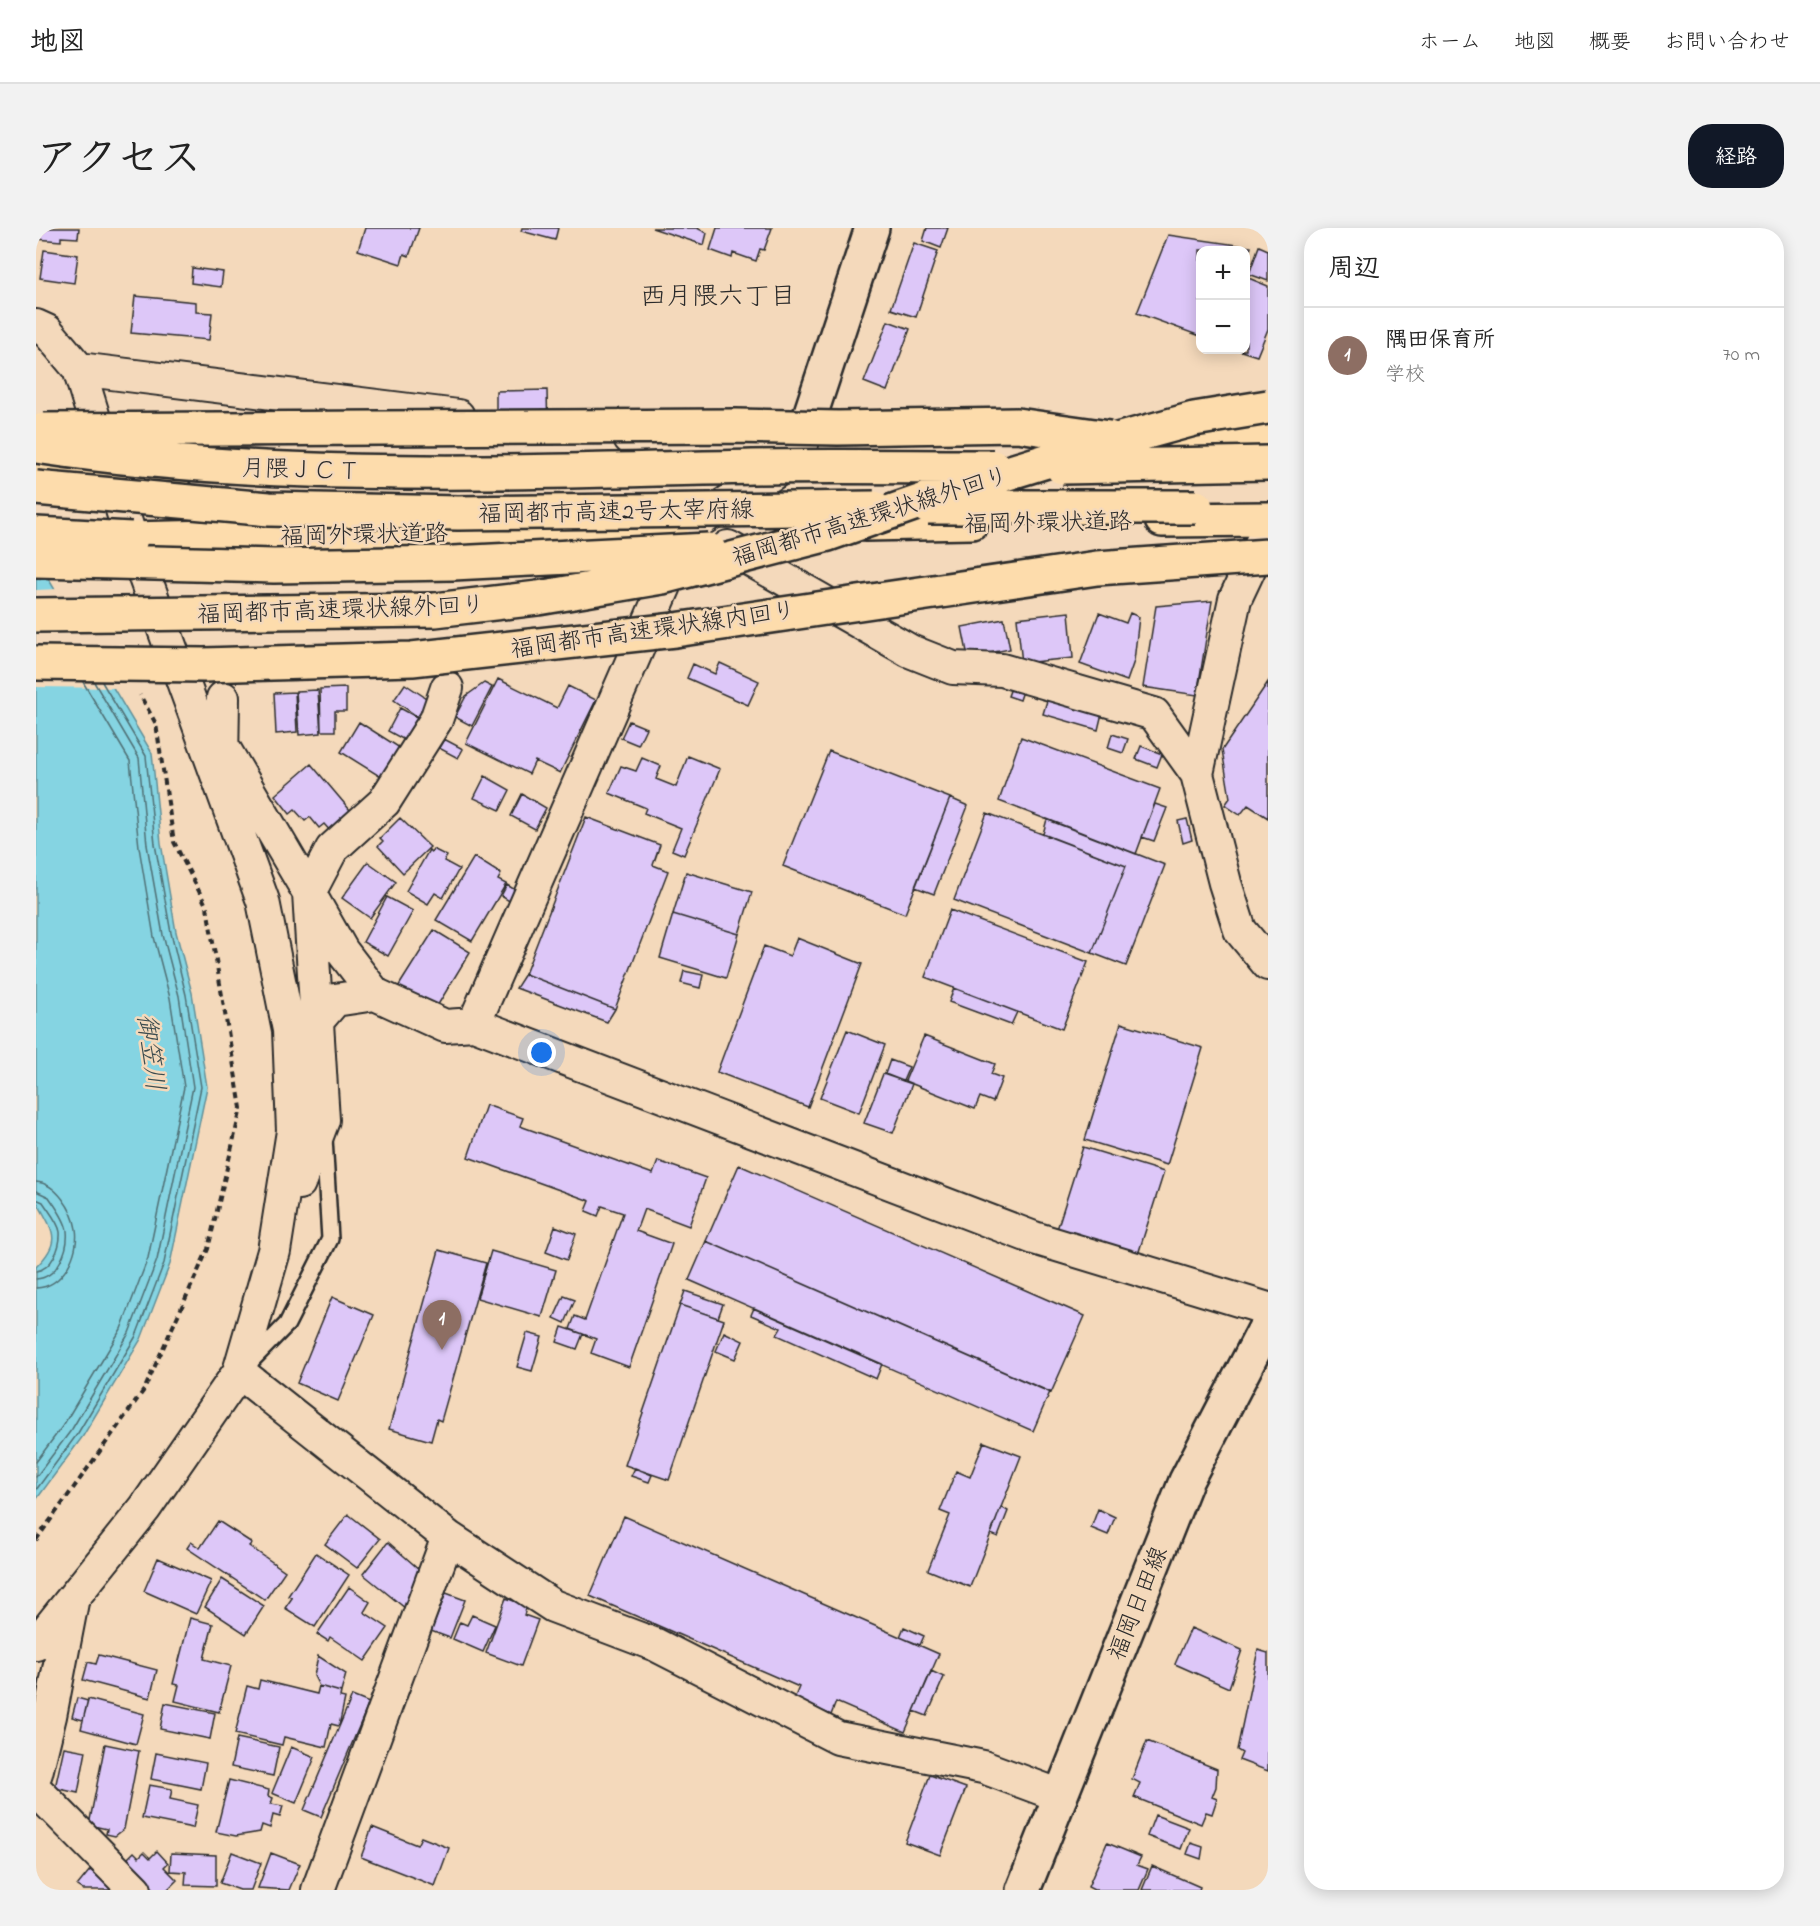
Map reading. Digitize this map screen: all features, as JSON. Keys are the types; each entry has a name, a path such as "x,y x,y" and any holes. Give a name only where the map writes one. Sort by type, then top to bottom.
{"highway":[{"name":"福岡都市高速環状線外回り","path":"36,615 435,610 549,596 662,577 828,534 959,488 1095,446 1194,419 1268,407"},
{"path":"39,436 138,431 1017,425 1120,440 1268,436"},
{"name":"月隈ＪＣＴ","path":"39,436 89,454 276,470 568,472 754,467 1268,464"},
{"path":"36,477 796,458 1268,455"},
{"name":"福岡都市高速2号太宰府線","path":"36,488 281,509 458,513 942,507 1268,507"},
{"path":"36,560 274,566 453,563 701,551 748,546 942,507"},
{"name":"福岡外環状道路","path":"36,534 131,539 691,526 1268,519"},
{"name":"福岡都市高速環状線内回り","path":"36,663 204,665 412,659 675,630 1097,568 1268,555"}],"main road":[{"path":"796,458 872,228"},
{"name":"福岡日田線","path":"1023,1890 1186,1481 1268,1323"}],"street":[{"path":"36,326 47,331 79,369 131,539 263,901 289,1030 293,1131 274,1251"},
{"path":"79,369 796,458"},
{"path":"474,1024 691,526 796,458"},
{"path":"691,526 910,651 953,668 1002,670 1154,714 1197,774 1225,883 1240,930 1268,964"},
{"path":"1197,774 1235,599 1268,529"},
{"path":"36,1644 145,1508 240,1372 274,1251 322,1120 309,893 332,849 384,802 436,720 447,688"},
{"path":"221,790 223,698"},
{"path":"222,744 342,951 375,994 445,1026 474,1024 1034,1238 1268,1309"},
{"path":"317,1021 336,1000 375,994"},
{"path":"240,1372 448,1537 553,1606 656,1645 838,1738 983,1767 1061,1796"},
{"path":"318,1890 448,1537"},
{"path":"36,1773 50,1716 73,1598"},
{"path":"36,1790 135,1890"}],"lane":[{"path":"240,1372 287,1324 330,1239 322,1120"}],"path":[{"path":"36,1540 144,1390 208,1249 241,1108 207,907 174,842 156,724 139,694"}],"water":[{"name":"御笠川","path":"36,558 152,753 161,843 176,932 192,993 207,1087 170,1264 141,1339 83,1436 36,1500 36,1267 45,1258 53,1242 50,1227 36,1200"}],"pier":[{"path":"58,589 116,688 36,687 36,590"}],"building":[{"path":"36,228 79,228 78,238 61,237 61,241 36,239"},
{"path":"365,228 419,228 409,256 404,254 401,264 358,250"},
{"path":"522,228 558,228 555,240 521,231"},
{"path":"652,228 697,228 707,233 704,245"},
{"path":"717,228 772,228 764,250 760,249 756,261 733,253 732,258 710,250"},
{"path":"927,228 948,228 941,248 923,241"},
{"path":"1168,235 1244,246 1196,246 1196,335 1137,313"},
{"path":"914,243 938,251 916,317 891,309"},
{"path":"1259,246 1268,250 1268,281 1250,274"},
{"path":"44,250 78,255 74,283 40,278"},
{"path":"192,268 223,272 221,287 191,283"},
{"path":"1250,279 1268,286 1268,329 1257,356 1250,354"},
{"path":"135,296 196,302 196,312 212,313 209,340 131,333"},
{"path":"888,321 910,329 887,391 864,382"},
{"path":"547,390 548,437 496,438 496,391"},
{"path":"1212,601 1197,695 1143,687 1156,606"},
{"path":"1069,612 1073,658 1022,663 1017,618"},
{"path":"1099,613 1126,623 1130,613 1139,617 1134,661 1127,681 1080,664"},
{"path":"1004,619 1010,649 968,657 962,627"},
{"path":"720,663 759,681 748,705 687,678 693,664 715,674"},
{"path":"498,679 557,708 568,686 596,700 560,773 535,761 529,774 466,743"},
{"path":"1268,682 1268,818 1248,805 1240,815 1225,805 1230,798 1222,750"},
{"path":"484,683 492,687 472,726 455,717 466,696"},
{"path":"405,684 429,700 418,717 394,700"},
{"path":"346,688 346,711 335,711 335,731 321,731 320,689"},
{"path":"1011,688 1023,691 1020,700 1008,696"},
{"path":"318,690 321,733 299,735 296,691"},
{"path":"295,692 297,732 276,734 274,693"},
{"path":"1049,694 1103,709 1098,730 1043,714"},
{"path":"400,708 420,719 408,742 388,731"},
{"path":"629,721 646,728 638,745 621,738"},
{"path":"359,722 400,748 381,777 341,752"},
{"path":"1112,734 1128,739 1123,753 1108,748"},
{"path":"1021,737 1160,789 1136,854 999,801"},
{"path":"444,739 463,749 458,758 439,748"},
{"path":"1141,746 1162,754 1157,767 1136,759"},
{"path":"829,751 950,798 905,914 783,866"},
{"path":"688,756 720,769 684,855 672,850 681,828 644,813 646,808 609,793 621,766 636,771 642,758 661,766 656,779 676,787"},
{"path":"311,764 355,816 333,834 324,824 319,828 310,817 305,821 295,810 290,814 275,795"},
{"path":"485,776 510,790 500,810 474,798"},
{"path":"522,794 546,808 535,829 511,816"},
{"path":"950,798 968,806 934,894 915,887"},
{"path":"1155,804 1167,808 1154,841 1142,837"},
{"path":"987,813 1126,866 1092,953 954,900"},
{"path":"586,817 660,845 653,865 668,871 615,1009 525,974"},
{"path":"400,818 430,847 403,873 378,846 383,841 380,838"},
{"path":"1047,819 1165,865 1126,966 1092,953 1126,866 1043,834"},
{"path":"1187,819 1192,840 1183,843 1178,821"},
{"path":"433,849 447,856 444,861 459,869 443,898 435,893 428,904 406,891 429,850 431,852"},
{"path":"474,857 501,874 498,880 506,884 472,941 436,920"},
{"path":"368,862 396,882 370,918 342,898"},
{"path":"686,872 752,892 739,934 673,914"},
{"path":"507,885 522,894 516,905 501,896"},
{"path":"387,897 413,911 388,956 363,942"},
{"path":"950,910 1088,962 1062,1029 925,977"},
{"path":"673,914 739,934 726,978 660,958"},
{"path":"434,930 470,952 436,1008 395,992"},
{"path":"797,938 862,964 808,1107 717,1072 764,946 790,956"},
{"path":"684,971 703,975 700,988 681,983"},
{"path":"525,974 615,1009 607,1022 516,988"},
{"path":"954,988 1017,1012 1011,1025 949,1002"},
{"path":"1121,1023 1203,1048 1167,1165 1085,1140"},
{"path":"847,1030 885,1045 859,1113 820,1098"},
{"path":"924,1036 995,1064 991,1074 1002,1078 993,1102 980,1097 975,1109 905,1081"},
{"path":"890,1060 909,1067 903,1081 885,1074"},
{"path":"883,1074 912,1084 893,1133 864,1123"},
{"path":"486,1105 523,1118 520,1126 653,1174 658,1161 706,1178 689,1226 644,1209 636,1231 672,1244 629,1367 591,1353 596,1339 570,1329 575,1316 585,1320 623,1213 602,1206 598,1216 586,1211 590,1201 468,1157"},
{"path":"1083,1147 1164,1172 1135,1264 1054,1239"},
{"path":"739,1165 1085,1316 1051,1393 706,1241"},
{"path":"555,1226 576,1234 567,1260 546,1252"},
{"path":"706,1241 1050,1392 1033,1431 689,1280"},
{"path":"439,1250 486,1263 441,1421 437,1419 431,1441 389,1429"},
{"path":"491,1251 556,1270 542,1317 477,1298"},
{"path":"685,1291 723,1304 718,1318 680,1305"},
{"path":"564,1296 575,1300 565,1323 554,1318"},
{"path":"332,1297 374,1315 338,1401 297,1383"},
{"path":"680,1305 724,1320 669,1480 625,1465"},
{"path":"754,1308 882,1364 876,1379 777,1335 781,1328 751,1315"},
{"path":"562,1327 583,1334 577,1349 557,1342"},
{"path":"724,1332 743,1341 735,1359 716,1351"},
{"path":"527,1333 542,1337 532,1371 517,1367"},
{"path":"984,1442 1021,1456 970,1587 928,1570 950,1515 940,1511 956,1471 970,1477"},
{"path":"635,1468 652,1475 649,1482 631,1476"},
{"path":"1001,1507 1008,1511 998,1537 991,1534"},
{"path":"1098,1509 1115,1517 1108,1535 1091,1528"},
{"path":"348,1514 380,1539 357,1568 325,1544"},
{"path":"624,1516 939,1654 905,1732 836,1702 831,1715 794,1699 799,1687 590,1596"},
{"path":"218,1521 252,1543 249,1546 285,1571 265,1600 187,1548 191,1542 200,1548"},
{"path":"388,1542 421,1571 405,1608 363,1574"},
{"path":"316,1553 349,1575 315,1627 285,1608 292,1598 288,1596"},
{"path":"158,1558 211,1581 196,1614 144,1591"},
{"path":"222,1579 264,1606 246,1634 205,1607"},
{"path":"349,1587 370,1602 364,1612 388,1628 365,1661 330,1637 328,1641 317,1634"},
{"path":"446,1593 465,1600 450,1638 431,1631"},
{"path":"506,1598 527,1606 524,1615 538,1620 521,1666 486,1653"},
{"path":"472,1615 495,1625 483,1652 453,1639 460,1622 467,1625"},
{"path":"190,1618 213,1624 204,1659 231,1666 219,1712 175,1701 179,1685 173,1684"},
{"path":"904,1627 924,1636 920,1645 900,1637"},
{"path":"1191,1628 1242,1650 1229,1688 1175,1664"},
{"path":"1258,1650 1268,1653 1268,1771 1239,1760 1242,1753 1237,1750"},
{"path":"99,1655 157,1670 150,1698 83,1680 88,1662 96,1664"},
{"path":"318,1656 346,1674 341,1692 319,1686 314,1676"},
{"path":"931,1671 944,1677 927,1716 914,1711"},
{"path":"41,1676 50,1680 38,1702 36,1701 36,1685"},
{"path":"260,1680 317,1694 319,1686 341,1692 340,1697 345,1698 339,1726 331,1724 326,1747 284,1737 282,1745 235,1734 247,1686 258,1689"},
{"path":"352,1696 369,1703 321,1817 304,1810"},
{"path":"77,1698 88,1701 83,1720 72,1717"},
{"path":"88,1699 144,1714 136,1744 81,1729"},
{"path":"165,1703 215,1713 210,1739 160,1729"},
{"path":"237,1738 279,1747 273,1776 231,1767"},
{"path":"1147,1741 1217,1769 1216,1787 1212,1797 1217,1799 1212,1814 1206,1812 1201,1824 1134,1797 1140,1783 1132,1779"},
{"path":"105,1744 139,1751 124,1829 115,1836 106,1834 107,1829 89,1825"},
{"path":"64,1747 86,1751 78,1793 55,1788"},
{"path":"291,1747 315,1757 296,1803 272,1793"},
{"path":"156,1753 206,1763 201,1789 151,1779"},
{"path":"930,1775 966,1788 940,1855 905,1842"},
{"path":"229,1780 269,1790 268,1796 273,1798 271,1804 283,1806 280,1817 273,1815 270,1828 262,1825 260,1832 236,1836 216,1832"},
{"path":"149,1785 172,1789 170,1799 198,1805 193,1828 142,1818"},
{"path":"1155,1815 1189,1828 1181,1849 1147,1836"},
{"path":"372,1827 417,1845 421,1837 449,1848 435,1886 361,1857"},
{"path":"1107,1843 1141,1857 1137,1865 1148,1869 1139,1890 1094,1890 1088,1887"},
{"path":"1191,1843 1203,1847 1201,1859 1187,1854"},
{"path":"157,1851 168,1863 164,1867 177,1880 167,1890 147,1890 122,1864 134,1852 139,1857 144,1852 150,1858"},
{"path":"232,1852 261,1863 251,1890 240,1890 220,1883"},
{"path":"171,1853 216,1855 216,1886 185,1885 186,1872 170,1871"},
{"path":"271,1853 300,1864 289,1890 258,1888"},
{"path":"1152,1866 1200,1887 1199,1890 1142,1890"},
{"path":"90,1870 112,1888 111,1890 83,1890 77,1886"}],"place":[{"name":"隅田保育所","path":"442,1350"}],"district":[{"name":"西月隈六丁目","path":"718,295"}]}
